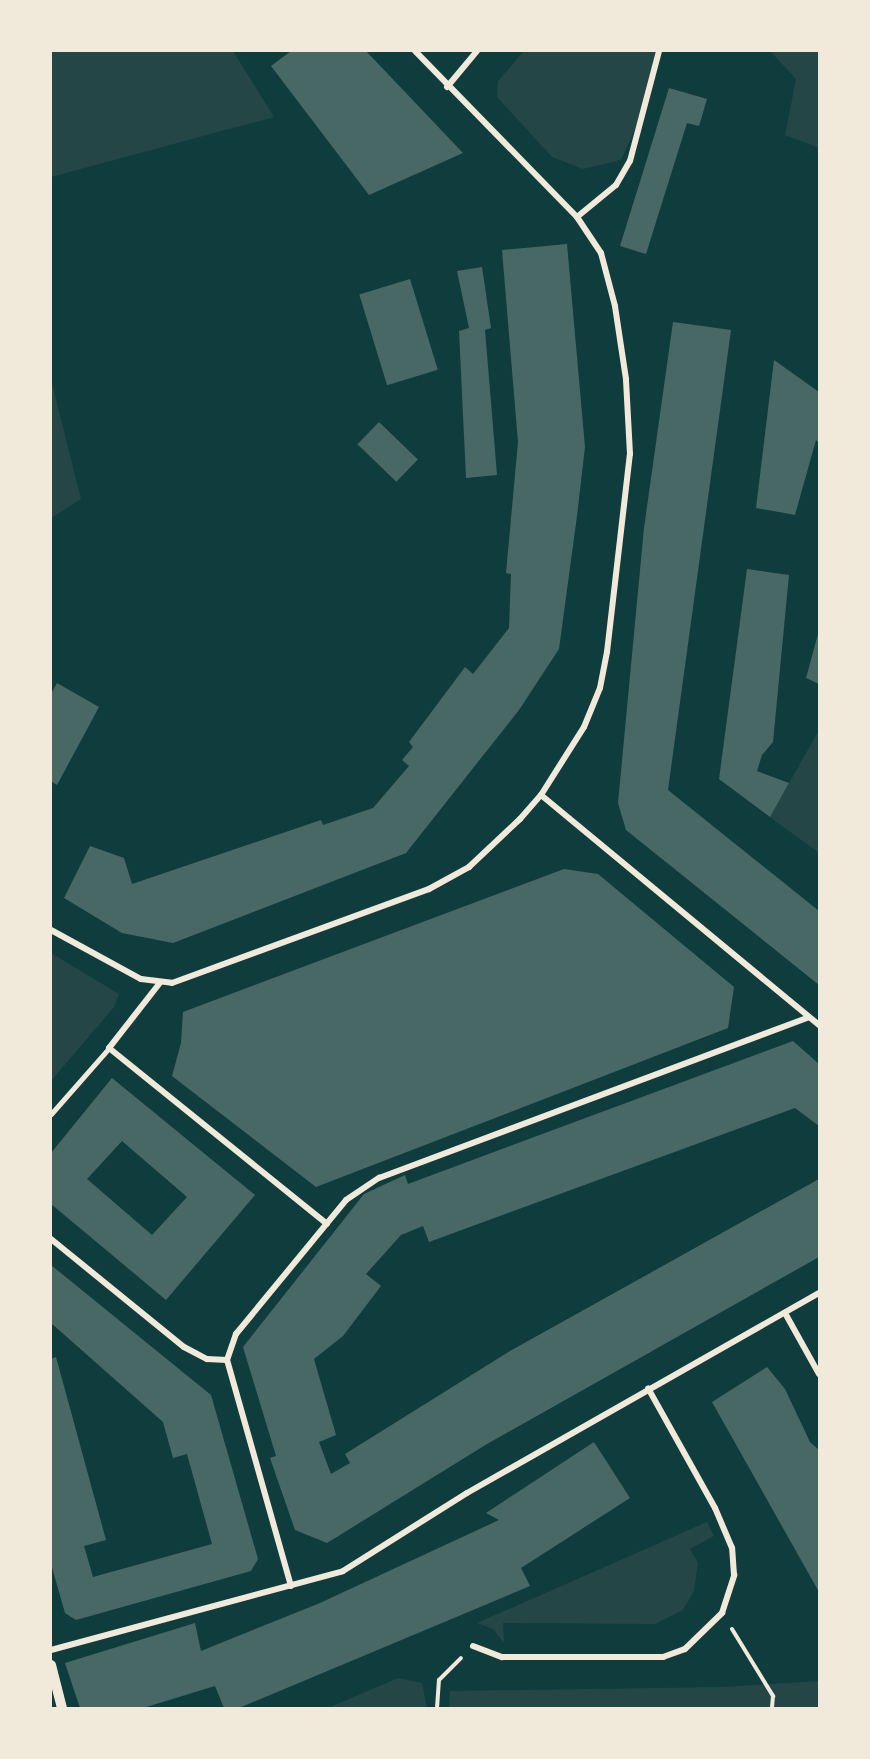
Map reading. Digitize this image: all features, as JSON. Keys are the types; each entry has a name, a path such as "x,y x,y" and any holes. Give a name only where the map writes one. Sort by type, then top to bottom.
{"street":[{"path":"51,930 141,979 159,984 189,978 429,889 469,867 541,795 584,727 600,688 630,454 626,379 615,306 601,254 577,217 447,87 415,51"},
{"path":"447,87 477,51"},
{"path":"577,217 616,184 630,161 659,51"},
{"path":"541,795 819,1025"},
{"path":"51,1114 109,1048 159,984"},
{"path":"291,1586 227,1360 236,1334 346,1200 379,1178 809,1017"},
{"path":"109,1048 327,1224"},
{"path":"51,1239 184,1347 207,1359 227,1360"},
{"path":"51,1650 344,1571 467,1493 648,1388 819,1293"},
{"path":"785,1313 819,1374"},
{"path":"473,1646 502,1657 663,1657 685,1649 722,1613 734,1575 732,1548 716,1508 648,1388"},
{"path":"51,1665 62,1708"}],"path":[{"path":"722,1613 773,1696 772,1708"},
{"path":"437,1708 439,1680 473,1646"}],"shaded area":[{"path":"51,51 233,51 274,117 51,177"},
{"path":"524,51 656,51 638,122 621,160 583,169 552,157 497,97 498,81"},
{"path":"770,51 819,51 819,148 785,135 796,79"},
{"path":"51,379 81,499 51,518"},
{"path":"819,730 819,853 770,817"},
{"path":"51,953 119,994 114,1007 51,1081"},
{"path":"707,1522 714,1536 690,1549 698,1563 694,1591 683,1610 655,1624 503,1623 504,1643 493,1629 477,1623"},
{"path":"398,1678 422,1683 427,1708 328,1708"},
{"path":"819,1681 819,1708 449,1708 450,1691 722,1687"}],"building":[{"path":"291,51 366,51 463,153 369,195 271,66"},
{"path":"669,88 707,99 699,126 687,123 646,254 620,246"},
{"path":"567,244 585,447 559,649 519,710 406,853 173,943 122,933 64,898 90,846 124,858 132,884 321,820 323,825 373,808 409,766 402,760 413,747 409,742 465,667 473,674 509,628 511,574 506,573 518,442 502,250"},
{"path":"482,267 491,328 485,330 497,475 466,478 459,331 469,328 457,271"},
{"path":"410,279 438,370 387,385 359,294"},
{"path":"673,322 731,330 668,790 819,911 819,985 626,830 618,803 644,528"},
{"path":"774,360 819,392 819,443 816,440 795,515 756,508"},
{"path":"379,422 418,460 396,482 357,444"},
{"path":"747,569 789,575 773,742 762,755 757,771 789,783 770,817 719,779"},
{"path":"819,634 819,684 806,678"},
{"path":"57,683 99,707 57,785 51,781 51,694"},
{"path":"564,869 598,874 734,987 728,1028 316,1187 172,1076 181,1043 183,1012"},
{"path":"793,1041 819,1064 819,1126 795,1108 429,1242 423,1226 401,1235 366,1274 381,1286 343,1336 314,1359 336,1435 319,1442 331,1474 350,1463 345,1454 510,1351 819,1179 819,1257 487,1444 327,1543 295,1530 270,1458 276,1456 243,1347 364,1194 405,1175 408,1184"},
{"path":"112,1078 255,1195 166,1300 51,1204 51,1153","holes":["122,1141 187,1197 152,1235 87,1179"]},
{"path":"51,1265 211,1395 258,1559 251,1571 76,1620 65,1613 51,1564 51,1359 56,1357 106,1540 84,1546 93,1577 212,1544 187,1454 173,1458 163,1422 51,1323"},
{"path":"767,1367 785,1389 810,1442 819,1450 819,1592 712,1402"},
{"path":"594,1442 630,1498 521,1568 530,1586 239,1708 224,1708 215,1686 143,1708 80,1708 65,1663 195,1623 201,1651 320,1603 499,1520 486,1513"}]}
